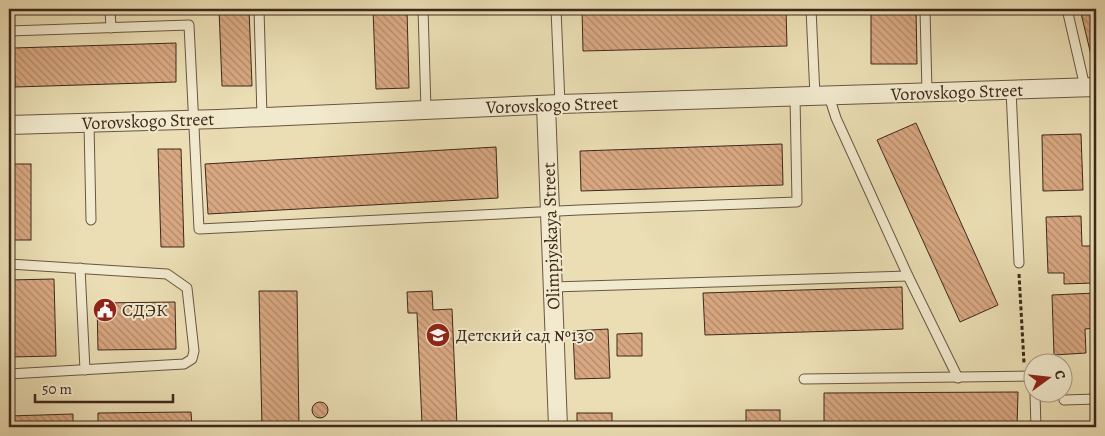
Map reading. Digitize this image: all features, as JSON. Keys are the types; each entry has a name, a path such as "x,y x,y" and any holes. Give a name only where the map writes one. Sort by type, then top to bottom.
{"street":[{"name":"Vorovskogo Street","path":"9,126 1091,87"},
{"name":"Olimpiyskaya Street","path":"553,105 550,211 558,427"}],"lane":[{"path":"110,9 111,28"},
{"path":"259,9 262,117"},
{"path":"422,9 426,110"},
{"path":"553,105 556,9"},
{"path":"811,9 822,96 836,118 908,276 958,378"},
{"path":"925,9 927,92"},
{"path":"1067,9 1091,87"},
{"path":"9,31 189,25 199,228 550,211 797,202 795,97"},
{"path":"1011,90 1019,263"},
{"path":"89,123 91,220"},
{"path":"9,264 167,274 187,288 194,351 192,359 184,364 9,374"},
{"path":"80,268 85,370"},
{"path":"553,287 908,276"},
{"path":"804,379 1022,376"},
{"path":"1072,400 1096,399"},
{"path":"1035,404 1036,427"}],"path":[{"path":"1019,263 1026,354"}],"building":[{"path":"219,9 249,9 252,86 222,86"},
{"path":"373,9 407,9 409,88 376,89"},
{"path":"582,9 786,9 787,46 583,51"},
{"path":"871,9 916,9 917,64 871,64"},
{"path":"1080,9 1096,9 1096,54 1091,55"},
{"path":"176,43 176,82 15,87 14,48"},
{"path":"916,123 998,305 960,322 877,140"},
{"path":"1081,134 1083,190 1043,191 1042,135"},
{"path":"782,144 783,185 581,191 580,151"},
{"path":"496,147 498,198 208,214 205,164"},
{"path":"158,149 181,149 184,247 161,247"},
{"path":"9,164 31,164 31,240 9,240"},
{"path":"1081,216 1082,246 1092,246 1093,283 1064,284 1064,273 1048,273 1046,217"},
{"path":"54,279 56,356 10,357 9,280"},
{"path":"902,287 903,329 705,335 703,293"},
{"path":"259,291 297,291 299,427 262,427"},
{"path":"432,291 433,310 452,309 457,426 412,427 412,424 422,424 417,313 408,313 407,292"},
{"path":"1095,293 1096,328 1085,329 1086,353 1054,354 1052,295"},
{"path":"175,302 176,349 98,350 97,303"},
{"path":"608,329 610,378 575,379 573,331"},
{"path":"642,333 642,356 617,356 617,334"},
{"path":"1018,392 1017,427 824,427 824,393"},
{"path":"320,402 328,410 320,418 312,410"},
{"path":"746,410 780,410 780,427 746,427"},
{"path":"191,412 192,427 98,427 98,413"},
{"path":"577,413 612,413 612,427 577,427"},
{"path":"73,414 73,427 9,427 9,416"}],"place":[{"name":"СДЭК","path":"105,310"},
{"name":"Детский сад №130","path":"438,335"}]}
